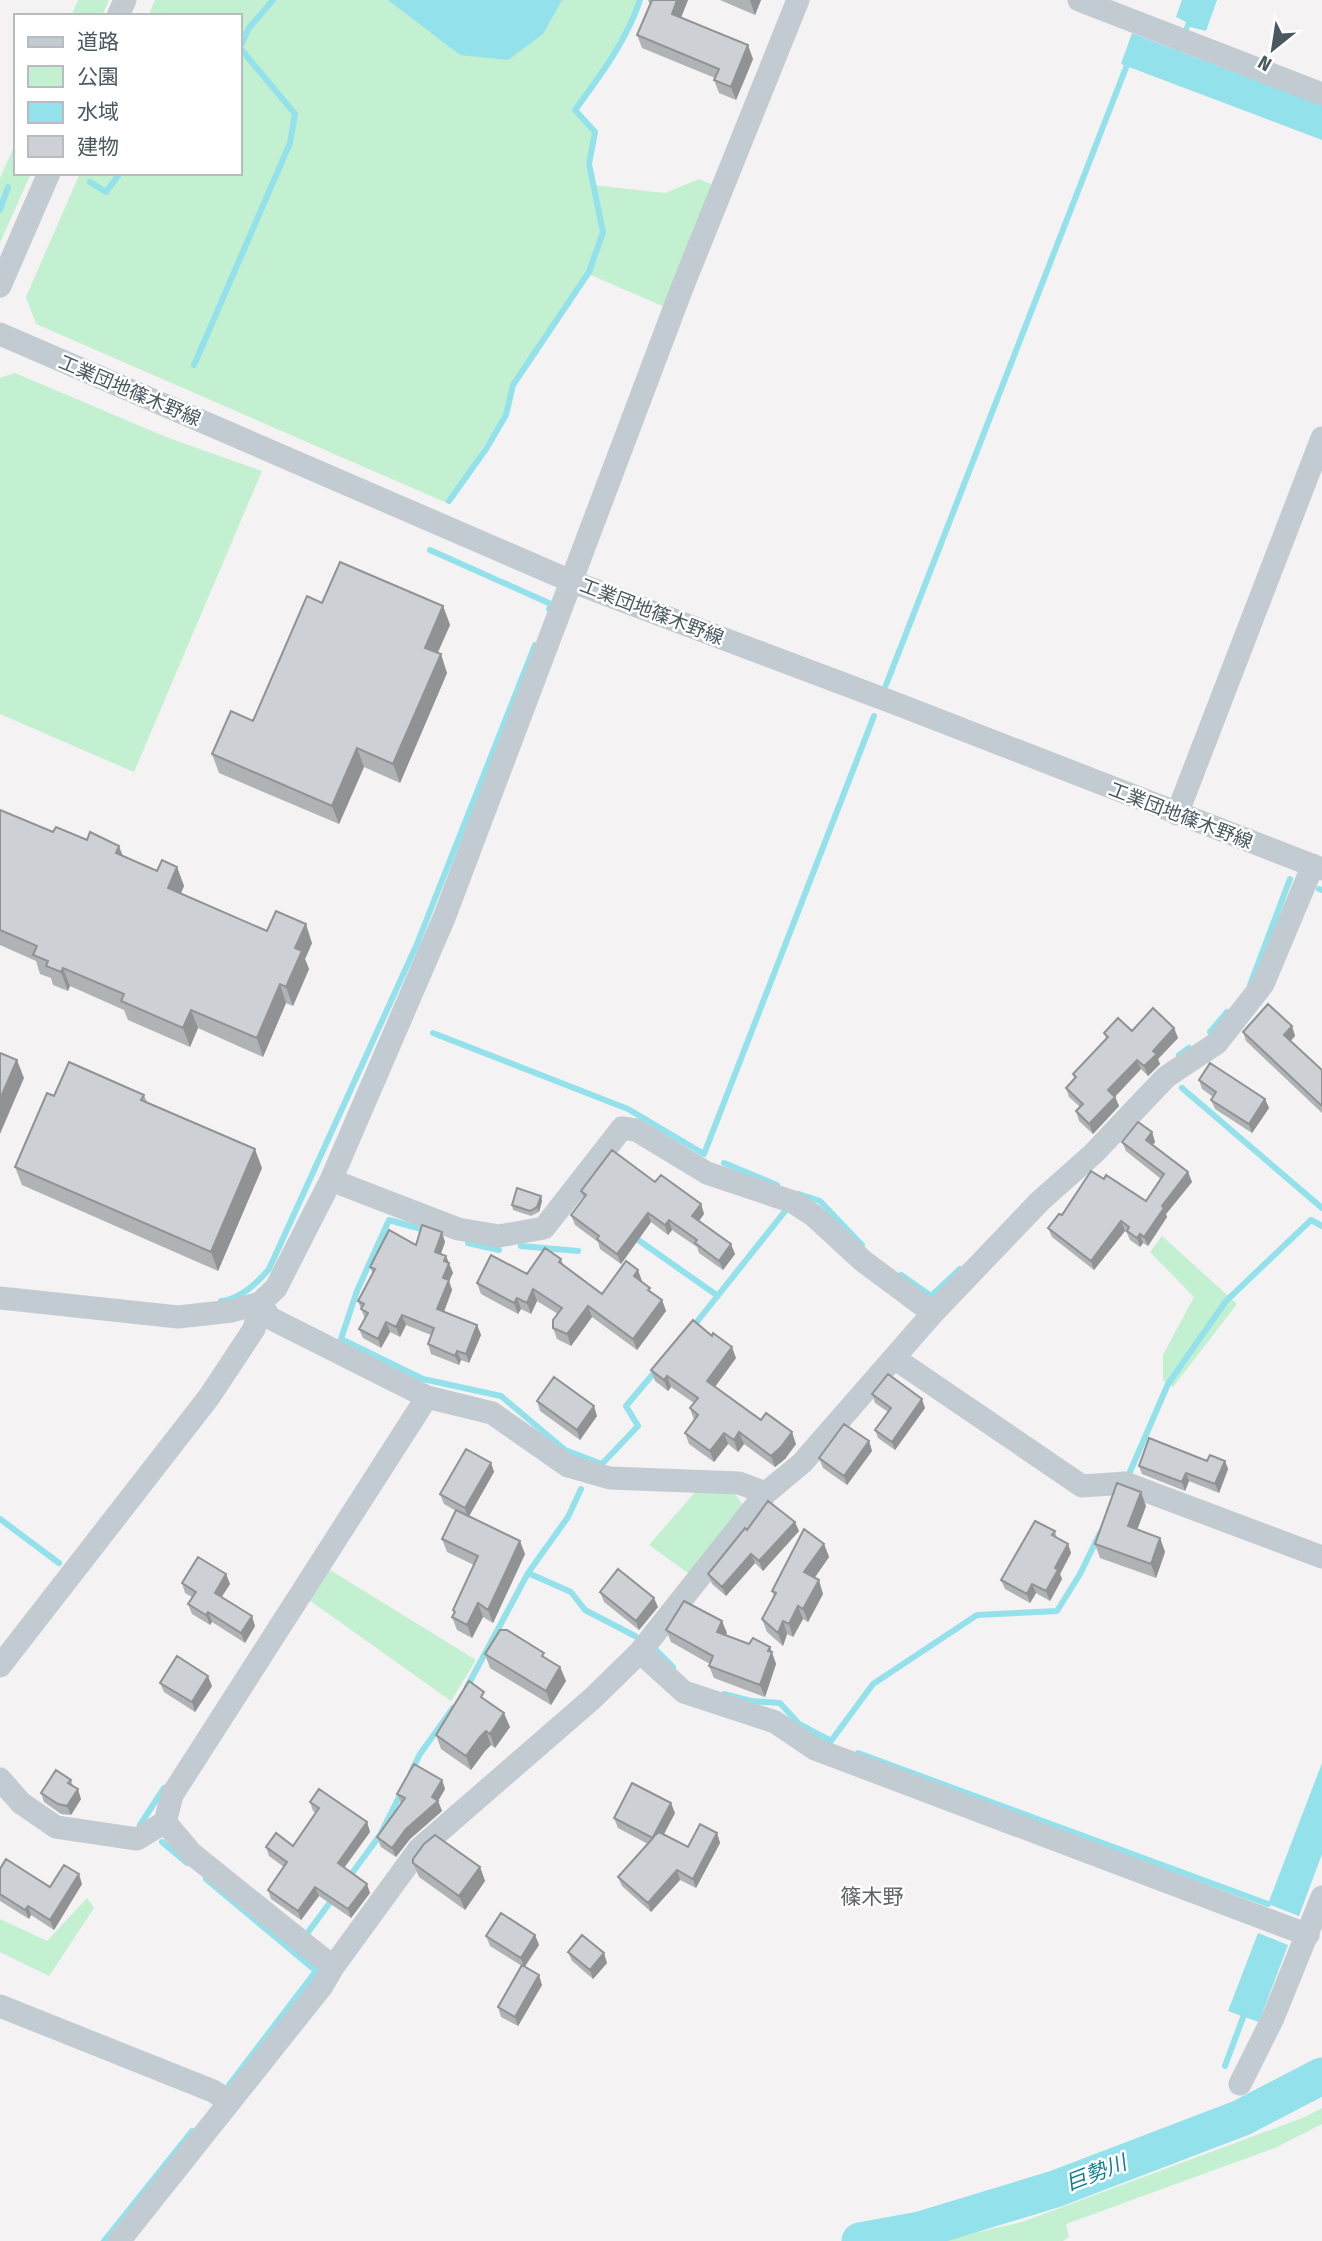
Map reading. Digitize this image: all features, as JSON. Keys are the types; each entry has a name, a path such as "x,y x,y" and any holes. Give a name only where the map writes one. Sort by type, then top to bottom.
{"street":[{"path":"0,1298 178,1317 232,1311 260,1303 276,1288 331,1180 444,918 682,288 798,0"},
{"path":"1079,0 1322,94"},
{"path":"0,286 48,175"},
{"name":"工業団地篠木野線","path":"0,334 573,582 1317,867"},
{"path":"1177,814 1322,438"},
{"path":"120,2241 322,1986 419,1849 593,1698 640,1652 766,1493 802,1463 933,1313 1040,1201 1093,1154 1166,1077 1217,1043 1263,984 1317,867"},
{"path":"331,1180 458,1229 499,1236 544,1228 622,1128 636,1129 707,1173 793,1202 813,1214 863,1261 933,1313"},
{"path":"260,1303 270,1318 427,1397 492,1413 568,1466 610,1478 739,1483 766,1493"},
{"path":"0,1666 209,1397 254,1329 260,1303"},
{"path":"894,1358 1082,1486 1125,1483 1322,1557"},
{"path":"0,1779 21,1803 56,1827 137,1839 165,1822 172,1795 427,1397"},
{"path":"640,1652 684,1692 775,1722 816,1749 1308,1935"},
{"path":"165,1822 191,1853 333,1967"},
{"path":"1240,2084 1273,2018 1322,1897"},
{"path":"0,2006 213,2091 230,2102"}],"green space":[{"path":"78,0 109,0 103,14 72,14"},
{"path":"155,0 638,0 618,44 572,111 593,133 586,165 592,185 665,193 699,179 713,185 667,308 586,273 511,384 504,414 447,503 36,324 26,297 79,175 242,175 242,14 149,14"},
{"path":"14,146 14,175 30,175 0,243 0,178"},
{"path":"15,373 166,437 262,471 134,772 0,714 0,378"},
{"path":"1162,1236 1237,1304 1173,1387 1163,1381 1163,1355 1194,1297 1150,1252"},
{"path":"696,1491 734,1492 747,1512 695,1578 649,1545"},
{"path":"330,1570 476,1660 451,1701 309,1600"},
{"path":"87,1898 94,1908 49,1976 0,1952 0,1919 47,1941"},
{"path":"1322,2108 1322,2124 1275,2148 1066,2224 1069,2237 1063,2241 938,2241 1022,2222 1305,2117"}],"water":[{"path":"388,0 562,0 543,34 508,60 460,55"},
{"path":"1182,0 1217,0 1206,31 1190,27 1181,52 1322,105 1322,140 1121,64 1132,33 1176,50 1186,22 1176,17"},
{"path":"1322,1763 1322,1854 1299,1916 1268,1904"},
{"path":"1258,1933 1288,1945 1259,2022 1228,2011"}],"building":[{"path":"652,0 677,0 672,14 748,45 731,87 714,80 719,69 637,35"},
{"path":"340,562 443,606 425,648 441,654 393,764 357,748 332,806 212,754 231,711 253,721 307,596 322,603"},
{"path":"0,810 53,832 56,827 87,840 90,832 119,846 116,853 157,871 162,860 177,867 168,888 267,931 276,911 306,924 295,948 302,951 286,987 280,984 257,1038 191,1010 183,1028 121,1001 124,994 63,968 61,972 46,966 48,961 33,955 37,946 0,930"},
{"path":"1268,1004 1292,1026 1284,1035 1322,1070 1322,1106 1243,1032"},
{"path":"1153,1008 1174,1028 1153,1051 1157,1054 1144,1066 1137,1060 1108,1090 1115,1097 1089,1124 1076,1111 1083,1104 1066,1088 1076,1077 1073,1074 1108,1037 1104,1033 1118,1018 1132,1031"},
{"path":"0,1053 17,1060 0,1099"},
{"path":"69,1062 144,1095 141,1100 255,1149 211,1252 15,1167 47,1093 54,1096"},
{"path":"1210,1063 1265,1099 1249,1124 1211,1100 1216,1092 1199,1080"},
{"path":"1138,1122 1152,1132 1146,1140 1188,1172 1162,1206 1164,1208 1144,1237 1140,1234 1137,1238 1127,1231 1129,1227 1121,1221 1091,1261 1048,1228 1059,1214 1062,1215 1091,1171 1104,1179 1106,1175 1146,1201 1164,1174 1122,1142"},
{"path":"612,1150 655,1182 661,1175 701,1204 692,1216 731,1244 719,1261 695,1243 697,1240 669,1220 665,1225 648,1213 617,1254 571,1215 586,1195 581,1191"},
{"path":"517,1188 541,1196 537,1207 530,1211 512,1205"},
{"path":"422,1225 442,1232 435,1252 446,1256 444,1261 449,1263 443,1278 449,1280 437,1309 477,1325 466,1354 457,1351 455,1356 428,1344 434,1328 402,1315 396,1327 386,1322 378,1339 359,1329 368,1313 361,1309 364,1304 358,1301 375,1269 370,1267 389,1230 416,1245"},
{"path":"545,1248 561,1259 559,1262 602,1294 626,1261 638,1270 634,1276 662,1300 633,1339 588,1306 567,1334 553,1328 553,1320 562,1308 533,1289 527,1303 517,1298 514,1303 477,1283 491,1255 527,1274"},
{"path":"693,1320 712,1336 713,1333 732,1347 707,1381 761,1420 766,1413 792,1432 771,1456 739,1432 734,1440 724,1433 710,1451 685,1433 698,1415 690,1408 698,1398 667,1376 664,1380 651,1370"},
{"path":"888,1374 922,1399 892,1442 875,1430 891,1408 872,1394"},
{"path":"554,1377 594,1406 577,1430 537,1401"},
{"path":"844,1424 869,1441 844,1476 819,1458"},
{"path":"1149,1438 1207,1461 1210,1455 1225,1461 1215,1484 1186,1473 1182,1482 1139,1466"},
{"path":"466,1449 491,1463 465,1508 440,1494"},
{"path":"1117,1483 1141,1492 1128,1526 1160,1538 1151,1564 1095,1544"},
{"path":"768,1501 795,1522 759,1561 751,1554 722,1587 708,1574 745,1528 747,1530"},
{"path":"456,1510 520,1541 488,1610 478,1603 467,1625 452,1617 455,1612 453,1610 478,1556 442,1539"},
{"path":"1035,1521 1055,1531 1052,1535 1068,1544 1046,1591 1032,1584 1027,1594 1001,1580"},
{"path":"804,1529 824,1544 804,1572 819,1580 803,1609 798,1606 789,1624 783,1621 778,1633 762,1619 776,1593 772,1591"},
{"path":"198,1557 226,1574 215,1593 252,1616 241,1633 208,1612 206,1615 188,1604 196,1592 182,1583"},
{"path":"618,1569 654,1598 636,1621 600,1592"},
{"path":"684,1601 722,1621 717,1632 749,1644 753,1638 770,1647 768,1651 772,1652 760,1685 709,1666 713,1656 666,1630"},
{"path":"500,1630 507,1630 544,1653 542,1656 560,1667 546,1691 485,1654"},
{"path":"177,1656 208,1676 192,1702 160,1683"},
{"path":"469,1681 484,1692 481,1697 504,1713 490,1734 486,1731 466,1756 436,1735"},
{"path":"414,1764 442,1780 432,1797 438,1801 406,1829 392,1848 377,1837 405,1798 397,1794"},
{"path":"56,1770 71,1780 68,1783 78,1789 67,1806 58,1804 41,1793"},
{"path":"632,1783 671,1803 653,1837 659,1832 688,1847 700,1824 717,1833 693,1879 677,1870 648,1903 618,1877 653,1838 614,1818"},
{"path":"319,1789 367,1822 338,1863 367,1884 348,1909 315,1887 298,1911 268,1890 287,1862 266,1847 276,1833 293,1846 319,1808 310,1802"},
{"path":"435,1835 480,1867 459,1896 413,1863 424,1844"},
{"path":"6,1859 50,1887 64,1865 79,1874 50,1920 28,1906 25,1910 0,1894 0,1869"},
{"path":"501,1913 535,1935 521,1958 486,1936"},
{"path":"582,1935 604,1953 590,1970 568,1952"},
{"path":"522,1965 539,1975 515,2017 498,2007"}],"waterway":[{"path":"242,43 249,28 273,0"},
{"path":"449,501 486,449 506,415 513,385 589,272 603,232 589,164 595,132 575,110 620,43 640,0"},
{"path":"194,365 290,143 295,114 242,50"},
{"path":"886,685 1127,65"},
{"path":"90,182 106,192 119,175"},
{"path":"0,210 8,187"},
{"path":"430,550 551,604 549,609"},
{"path":"221,1301 242,1294 269,1269 417,944 535,645"},
{"path":"433,1033 628,1109 704,1154 874,716"},
{"path":"1250,985 1290,879"},
{"path":"1210,1032 1227,1012"},
{"path":"1179,1055 1189,1048"},
{"path":"1182,1088 1322,1208"},
{"path":"724,1163 777,1185"},
{"path":"799,1194 820,1201 862,1245"},
{"path":"692,1328 790,1205"},
{"path":"428,1231 389,1220 357,1291 341,1339 423,1379 501,1396 565,1450 602,1464 638,1426 626,1406 658,1368"},
{"path":"1129,1474 1168,1384 1226,1301 1311,1220 1322,1226"},
{"path":"634,1237 718,1296"},
{"path":"468,1243 499,1250"},
{"path":"521,1246 578,1251"},
{"path":"901,1275 931,1296 960,1269"},
{"path":"467,1687 528,1573 568,1517 581,1489"},
{"path":"0,1519 59,1563"},
{"path":"724,1694 751,1701 780,1703 799,1724 831,1741 873,1684 977,1615 1057,1611 1080,1574 1100,1533"},
{"path":"528,1573 571,1592 585,1610 635,1636"},
{"path":"656,1650 673,1667"},
{"path":"411,1772 420,1754 453,1708"},
{"path":"858,1753 1268,1904"},
{"path":"140,1825 164,1788"},
{"path":"347,1880 380,1835 402,1791"},
{"path":"162,1842 187,1863"},
{"path":"206,1879 316,1971 229,2085"},
{"path":"306,1935 334,1897"},
{"path":"1225,2066 1245,2012"},
{"name":"巨勢川","path":"860,2241 920,2230 1055,2189 1241,2118 1322,2076"},
{"path":"104,2241 192,2131"}],"district":[{"name":"篠木野","path":"872,1897"}]}
